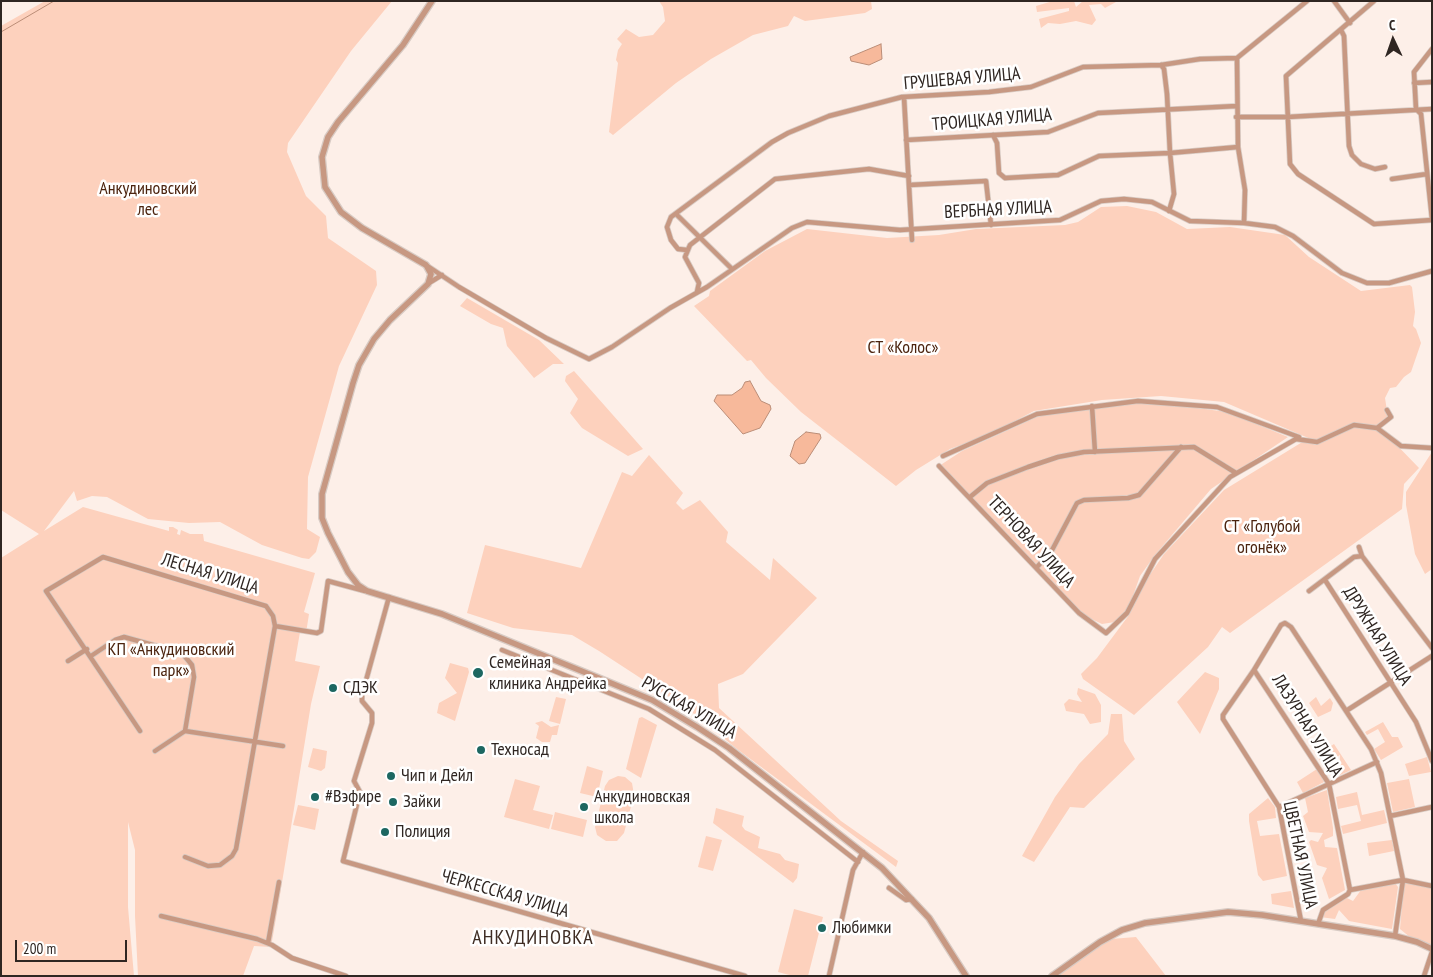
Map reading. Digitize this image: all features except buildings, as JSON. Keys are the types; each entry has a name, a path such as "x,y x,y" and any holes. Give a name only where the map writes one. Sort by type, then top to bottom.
{"street":[{"path":"367,592 358,585 348,572 328,533 322,518 322,494 353,383 364,354 380,331 428,284 442,275 362,228 341,212 325,187 321,163 325,144 338,122 403,45 432,1"},
{"path":"1244,223 1245,190 1238,147 1236,117 1237,58 1307,1"},
{"path":"1334,1 1350,22"},
{"path":"1374,1 1286,76 1290,164 1298,174 1374,224 1432,220 1421,114 1416,109 1414,83 1414,72 1432,48"},
{"path":"1341,30 1344,36 1349,146 1352,155 1361,164 1375,169 1385,167"},
{"name":"ГРУШЕВАЯ УЛИЦА","path":"676,214 772,142 828,116 904,97 989,92 1031,87 1083,67 1161,66 1200,59 1237,58"},
{"path":"1161,66 1165,72 1166,109 1174,194 1169,211"},
{"path":"1414,83 1432,82"},
{"path":"904,97 912,240"},
{"name":"ТРОИЦКАЯ УЛИЦА","path":"906,140 1048,132 1098,113 1237,106"},
{"path":"1236,117 1287,117 1432,108"},
{"path":"993,135 997,142 1002,177 1058,176 1099,156 1170,153 1238,147"},
{"path":"697,292 699,283 685,257 687,250 700,237 775,179 873,169 909,176"},
{"path":"1392,179 1427,174"},
{"path":"909,185 986,181 991,225"},
{"name":"ВЕРБНАЯ УЛИЦА","path":"442,275 465,291 585,359 593,358 612,347 697,292 708,287 800,224 816,222 864,228 991,225 1060,220 1101,201 1114,199 1152,202 1190,221 1266,225 1285,231 1342,273 1360,281 1389,283 1432,271"},
{"path":"687,250 678,249 669,234 667,227 671,217 676,214 732,269"},
{"path":"426,265 431,274 428,284"},
{"path":"943,456 992,436 1032,415 1092,406 1146,401 1217,407 1300,438 1317,442 1354,425 1377,428 1401,446 1432,448"},
{"path":"1092,406 1095,452"},
{"path":"1377,428 1391,417 1387,410"},
{"path":"970,497 988,484 1058,457 1095,452 1182,446 1194,447 1236,473 1291,440 1300,438"},
{"path":"1036,567 1051,552 1077,503 1084,500 1128,498 1139,495 1182,446"},
{"name":"ТЕРНОВАЯ УЛИЦА","path":"939,466 1079,613 1108,632 1131,608 1154,559 1225,480 1236,473"},
{"path":"1359,547 1362,556 1432,648"},
{"path":"1309,590 1325,580 1333,570 1354,557 1362,556"},
{"name":"ЛЕСНАЯ УЛИЦА","path":"140,731 46,591 103,557 266,606 274,616 275,626"},
{"name":"ДРУЖНАЯ УЛИЦА","path":"1325,580 1416,722 1432,761"},
{"path":"185,857 208,866 220,865 232,856 236,849 275,626 317,633 321,630 328,581 367,592"},
{"name":"РУССКАЯ УЛИЦА","path":"367,592 442,614 652,700 728,748 863,852 913,899 929,918 966,976"},
{"name":"ЧЕРКЕССКАЯ УЛИЦА","path":"389,597 362,695 362,701 372,713 372,723 355,776 354,781 360,792 343,861 745,976"},
{"name":"ЛАЗУРНАЯ УЛИЦА","path":"1346,711 1291,627 1285,623 1281,625 1254,670 1329,784 1350,890"},
{"path":"91,656 115,640 124,637 182,653 192,665 194,677 185,731"},
{"path":"68,661 87,650"},
{"path":"502,650 649,710 715,750 858,862"},
{"path":"1395,936 1403,880 1381,773 1377,762 1346,711 1432,656"},
{"name":"ЦВЕТНАЯ УЛИЦА","path":"1254,670 1223,715 1223,719 1279,807 1301,921"},
{"path":"155,751 185,731 283,746"},
{"path":"1279,807 1377,762"},
{"path":"1390,816 1432,807"},
{"path":"829,976 853,870 863,852"},
{"path":"1350,890 1403,880 1432,886"},
{"path":"268,943 279,882"},
{"path":"889,888 906,900 913,899"},
{"name":"ЦВЕТНАЯ УЛИЦА","path":"1318,924 1323,910 1348,894 1350,890"},
{"path":"1052,976 1110,936 1145,923 1228,912 1250,913 1301,921 1395,936 1417,942 1432,951 1424,976"},
{"path":"161,916 268,943 292,958 346,976"}],"green space":[{"path":"45,1 392,1 351,51 288,143 287,152 306,196 326,216 328,238 376,271 377,285 339,366 308,477 307,529 320,537 316,552 309,559 302,558 262,545 220,522 189,523 148,519 107,497 92,496 77,501 74,491 44,531 83,507 169,531 169,527 173,527 178,530 177,534 180,535 181,530 190,534 203,534 204,541 315,573 304,612 309,614 306,633 300,632 295,661 320,666 311,704 271,947 254,946 243,976 138,976 135,916 135,850 128,822 128,907 134,976 1,976 1,558 39,534 1,510 1,26"},
{"path":"659,1 871,1 872,9 865,13 805,21 794,16 788,26 753,35 711,59 676,83 613,135 609,132 618,63 616,60 618,50 622,44 617,39 626,29 639,37 653,35 665,21 663,7"},
{"path":"1053,1 1074,1 1076,7 1083,1 1140,1 1116,2 1105,8 1101,4 1089,5 1096,20 1092,25 1076,21 1060,24 1048,23 1041,28 1039,19 1069,11 1069,8 1037,12 1036,6"},
{"name":"СТ «Колос»","path":"1127,206 1156,212 1187,229 1230,227 1285,235 1309,257 1361,291 1410,285 1412,287 1415,312 1413,326 1421,343 1411,372 1396,387 1390,388 1385,398 1388,417 1376,426 1355,423 1331,436 1313,440 1224,402 1161,396 1102,400 1034,411 990,434 950,449 916,470 896,486 801,412 766,378 751,360 747,361 694,306 709,296 710,291 765,251 807,229 887,238 939,235 976,229 1065,225 1078,222 1101,207"},
{"path":"467,298 539,340 564,364 553,364 534,378 507,346 503,328 491,324 460,306"},
{"path":"574,371 643,449 628,456 582,428 570,413 578,399 565,381 566,376"},
{"path":"1153,402 1227,412 1288,437 1211,489 1155,555 1140,576 1128,610 1115,622 1102,624 1079,613 939,466 962,451 1037,417 1063,411"},
{"name":"СТ «Голубой огонёк»","path":"1356,426 1376,429 1389,437 1419,468 1404,484 1402,509 1230,633 1222,627 1208,647 1134,715 1083,679 1081,674 1097,658 1129,615 1147,579 1164,554 1224,490 1304,441 1316,445"},
{"path":"1432,452 1432,569 1425,574 1415,554 1406,505 1406,492"},
{"path":"649,455 683,493 676,503 683,510 700,500 728,532 726,542 770,580 773,558 817,598 743,674 718,684 719,708 841,821 898,861 896,867 737,749 688,709 572,635 513,628 467,613 485,545 581,568 622,472 632,476"},
{"path":"450,663 468,668 469,672 455,721 437,713 439,703 457,693 445,678"},
{"path":"1205,672 1219,678 1219,689 1200,734 1177,702"},
{"path":"1078,688 1095,694 1101,705 1101,722 1090,724 1084,714 1066,711 1064,704 1069,699 1082,702 1077,694"},
{"path":"556,697 566,699 560,724 549,721"},
{"path":"1316,697 1321,706 1330,698 1333,703 1331,711 1318,717 1309,703"},
{"path":"1111,714 1122,714 1124,741 1135,759 1084,808 1070,807 1034,862 1022,856 1055,797 1079,764 1108,734"},
{"path":"642,717 657,725 641,778 626,769 639,718"},
{"path":"542,721 551,727 559,725 557,735 552,735 550,742 542,742 536,738 539,726 535,723"},
{"path":"1383,722 1392,737 1398,737 1403,747 1381,760 1374,749 1385,742 1378,729 1367,735 1365,732"},
{"path":"1334,744 1351,770 1332,779 1339,774 1340,755 1323,766 1317,755"},
{"path":"313,748 327,751 325,768 321,771 308,767"},
{"path":"1427,757 1431,772 1409,776 1405,764"},
{"path":"587,766 603,771 597,797 580,793"},
{"path":"1317,769 1324,782 1303,793 1297,782"},
{"path":"618,776 625,777 632,783 634,795 624,833 617,841 606,841 597,835 595,827 605,786 609,780"},
{"path":"515,779 540,786 533,810 553,815 549,829 504,817"},
{"path":"1409,779 1415,807 1393,812 1387,783"},
{"path":"1327,790 1333,836 1324,840 1325,847 1337,848 1345,890 1329,899 1322,878 1327,868 1317,865 1309,842 1311,840 1318,842 1323,833 1309,832 1303,816 1308,812 1305,798"},
{"path":"1357,792 1362,815 1384,810 1387,823 1343,834 1341,826 1361,821 1357,805 1338,809 1336,797"},
{"path":"1268,798 1275,807 1276,818 1257,821 1260,836 1279,834 1287,876 1263,881 1258,875 1249,814"},
{"path":"298,805 319,809 315,830 293,825"},
{"path":"716,808 744,816 742,826 745,830 760,837 758,848 780,854 785,860 799,864 797,878 793,883 713,823"},
{"path":"555,812 587,820 583,837 551,829"},
{"path":"706,836 722,840 713,871 698,867"},
{"path":"1392,840 1394,851 1369,856 1367,843"},
{"path":"1404,881 1432,887 1432,947 1411,938 1400,929"},
{"path":"1395,883 1398,887 1392,929 1349,921 1339,910 1335,919 1320,917 1323,910 1345,897 1353,901 1361,890"},
{"path":"1291,891 1294,908 1272,904 1271,894"},
{"path":"794,909 823,917 808,976 793,976 778,972"},
{"path":"1136,937 1166,976 1057,976 1111,939"}],"shaded area":[{"path":"881,44 882,59 869,65 851,61 850,57"},
{"path":"750,381 761,401 770,405 771,409 760,428 743,434 714,401 717,395 732,395 742,388 745,382"},
{"path":"806,432 820,434 821,438 805,463 799,464 790,456 795,441"}],"waterway":[{"path":"1,32 54,1"}],"place":[{"name":"Семейная клиника Андрейка","path":"478,673"},
{"name":"СДЭК","path":"333,688"},
{"name":"Техносад","path":"481,750"},
{"name":"Чип и Дейл","path":"391,776"},
{"name":"#Вэфире","path":"315,797"},
{"name":"Зайки","path":"393,802"},
{"name":"Анкудиновская школа","path":"584,807"},
{"name":"Полиция","path":"385,832"},
{"name":"Любимки","path":"822,928"}],"district":[{"name":"АНКУДИНОВКА","path":"533,938"}],"park label":[{"name":"Анкудиновский лес","path":"148,199"},
{"name":"КП «Анкудиновский парк»","path":"171,660"}]}
